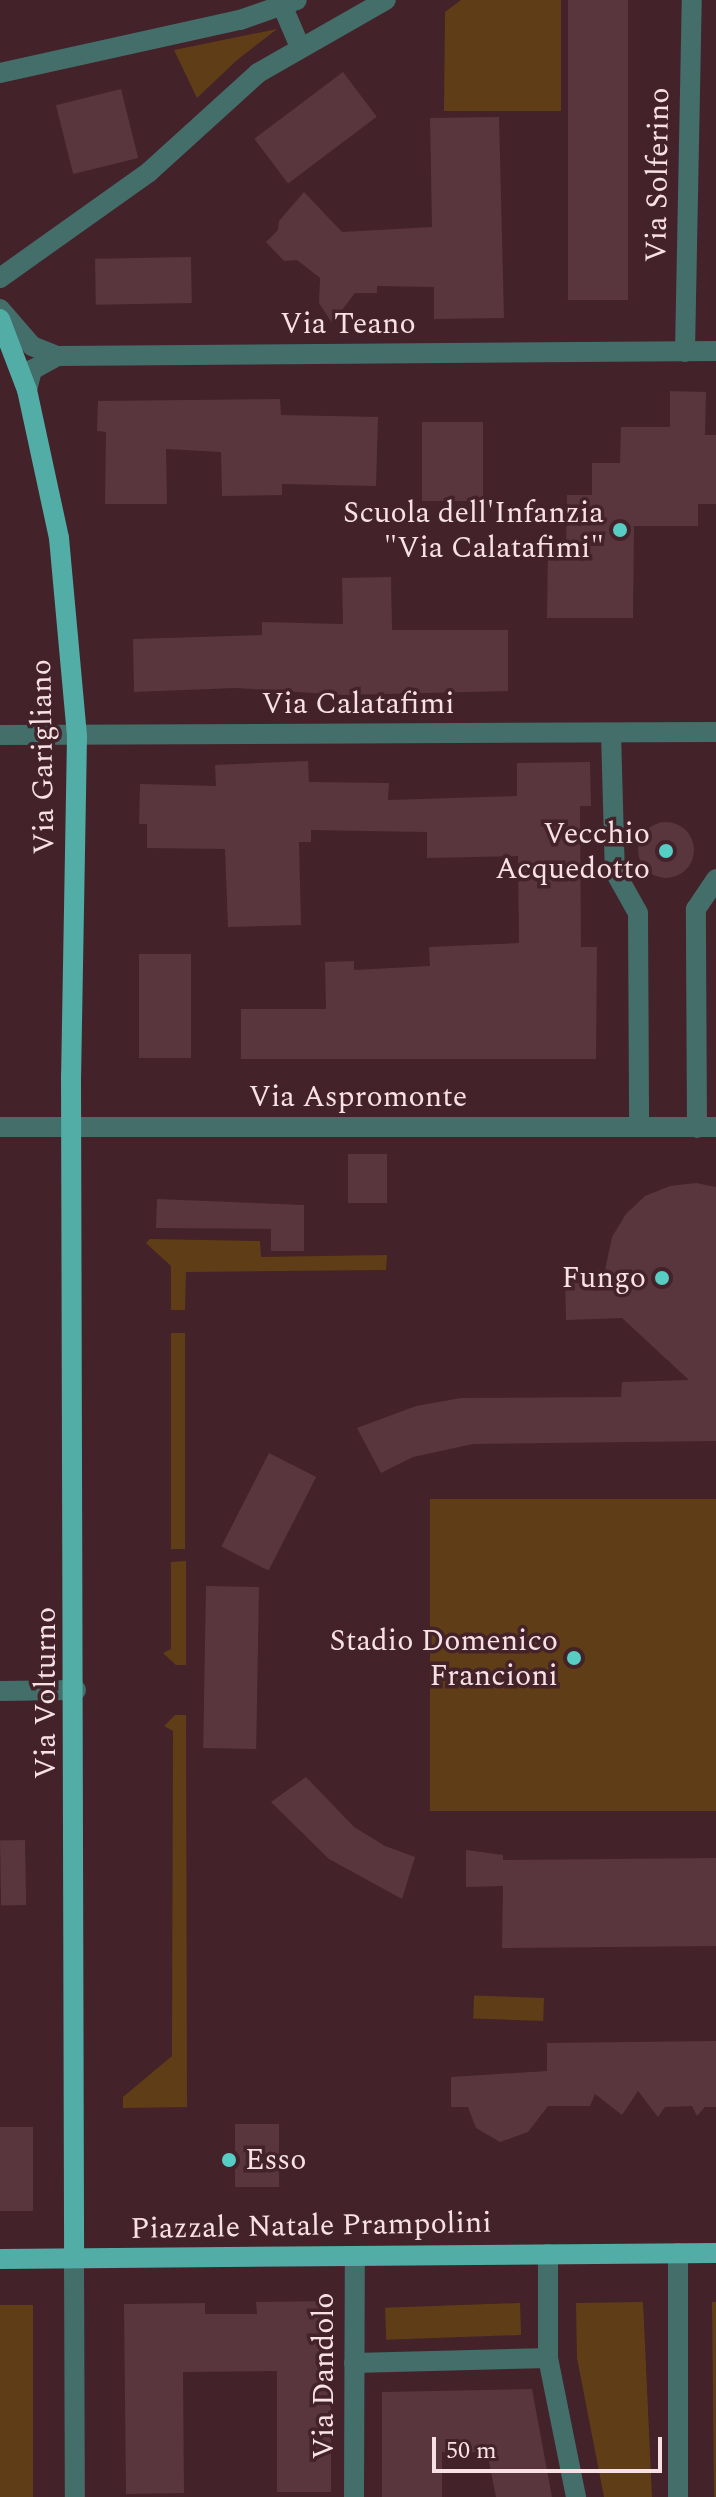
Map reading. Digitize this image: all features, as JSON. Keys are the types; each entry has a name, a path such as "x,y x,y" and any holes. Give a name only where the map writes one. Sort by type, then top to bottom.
{"main road":[{"name":"Via Garigliano","path":"0,319 27,390 59,538 77,737 72,1127"},
{"name":"Via Volturno","path":"72,1127 76,1690 74,2258"},
{"name":"Piazzale Natale Prampolini","path":"0,2259 716,2253"}],"street":[{"path":"0,278 149,172 228,97 300,47 386,0"},
{"name":"Via Solferino","path":"685,352 692,0"},
{"path":"0,73 240,20 290,2 300,47"},
{"path":"0,309 32,346 57,356"},
{"name":"Via Teano","path":"57,356 716,351"},
{"path":"27,390 32,370 57,356"},
{"name":"Via Calatafimi","path":"0,735 716,732"},
{"path":"611,733 615,872 638,913 639,1126"},
{"path":"706,1128 696,909 716,879"},
{"name":"Via Aspromonte","path":"0,1127 706,1128"},
{"path":"0,1691 76,1690"},
{"path":"678,2253 678,2497"},
{"path":"548,2254 548,2358 576,2497"},
{"name":"Via Dandolo","path":"354,2497 355,2256"},
{"path":"74,2258 75,2497"},
{"path":"354,2363 548,2358"}],"shaded area":[{"path":"461,0 561,0 561,111 444,111 445,12"},
{"path":"277,29 237,60 197,98 174,50"},
{"path":"150,1239 260,1241 261,1257 387,1255 386,1270 186,1272 185,1310 171,1310 171,1266 146,1243"},
{"path":"171,1333 185,1333 185,1549 171,1549"},
{"name":"Stadio Domenico Francioni","path":"430,1499 716,1499 716,1811 430,1811"},
{"path":"186,1561 186,1665 176,1665 163,1653 171,1649 171,1562"},
{"path":"175,1715 186,1715 187,2107 123,2108 123,2097 172,2056 173,1731 164,1726"},
{"path":"474,1996 544,1998 543,2021 473,2019"},
{"path":"643,2302 652,2497 604,2497 577,2358 576,2303"},
{"path":"712,2302 716,2302 716,2497 714,2497"},
{"path":"520,2303 521,2335 386,2340 385,2308"},
{"path":"0,2305 33,2305 33,2497 0,2497"}],"building":[{"path":"568,0 628,0 628,300 568,300"},
{"path":"343,72 377,117 288,184 254,139"},
{"path":"121,89 138,158 73,174 56,105"},
{"path":"499,117 504,318 434,319 434,287 377,286 377,293 355,293 332,323 319,303 320,278 297,260 284,261 266,242 278,230 279,221 304,192 342,232 432,227 430,118"},
{"path":"191,257 192,303 96,305 95,259"},
{"path":"670,391 706,392 705,435 716,435 716,504 698,504 698,526 634,526 633,618 547,618 548,547 566,547 567,495 592,495 592,463 620,463 621,427 670,427"},
{"path":"280,399 281,415 378,417 376,486 282,484 282,495 222,496 221,452 166,449 167,504 105,504 106,432 97,431 98,401"},
{"path":"422,422 483,422 483,501 422,501"},
{"path":"391,577 392,630 508,630 508,691 344,695 235,688 134,692 133,639 262,635 262,622 343,624 342,578"},
{"path":"308,761 309,782 389,783 388,800 517,796 517,763 590,762 591,806 580,806 581,947 597,947 596,1059 241,1059 241,1009 326,1009 325,962 354,961 354,970 430,966 429,947 519,943 518,856 427,858 427,832 311,830 311,842 299,842 301,925 228,927 225,849 147,848 147,824 139,824 140,784 216,786 215,765"},
{"name":"Vecchio Acquedotto","path":"666,822 686,830 694,850 686,870 666,878 646,870 638,850 646,830"},
{"path":"139,954 191,954 191,1058 139,1058"},
{"path":"348,1154 387,1154 387,1203 348,1203"},
{"path":"696,1183 716,1187 716,1441 473,1444 413,1457 381,1473 357,1428 416,1406 461,1398 621,1397 622,1382 689,1380 622,1318 566,1320 565,1272 605,1270 612,1237 626,1214 645,1196 670,1186"},
{"path":"157,1199 304,1205 304,1251 271,1251 271,1229 156,1228"},
{"path":"269,1453 316,1477 269,1571 221,1547"},
{"path":"206,1586 259,1587 256,1749 203,1748"},
{"path":"306,1777 354,1827 385,1846 415,1857 402,1899 329,1859 271,1802"},
{"path":"0,1840 25,1840 26,1905 1,1905"},
{"path":"466,1850 503,1855 503,1860 716,1858 716,1946 502,1948 503,1886 466,1887"},
{"path":"716,2041 716,2107 705,2107 697,2116 692,2106 665,2107 658,2117 638,2091 622,2115 595,2094 590,2106 548,2106 528,2132 500,2142 476,2128 468,2107 451,2107 451,2077 547,2071 547,2043"},
{"path":"235,2124 279,2124 279,2187 235,2187"},
{"path":"0,2127 33,2127 33,2211 0,2211"},
{"path":"331,2301 331,2492 277,2492 277,2371 183,2372 184,2493 126,2494 124,2304 205,2303 205,2314 257,2314 256,2302"},
{"path":"532,2389 552,2497 496,2497 487,2452 442,2452 442,2497 382,2497 382,2392"}],"place":[{"name":"Scuola dell'Infanzia \"Via Calatafimi\"","path":"620,530"},
{"name":"Vecchio Acquedotto","path":"666,851"},
{"name":"Fungo","path":"662,1278"},
{"name":"Stadio Domenico Francioni","path":"574,1658"},
{"name":"Esso","path":"229,2160"}]}
